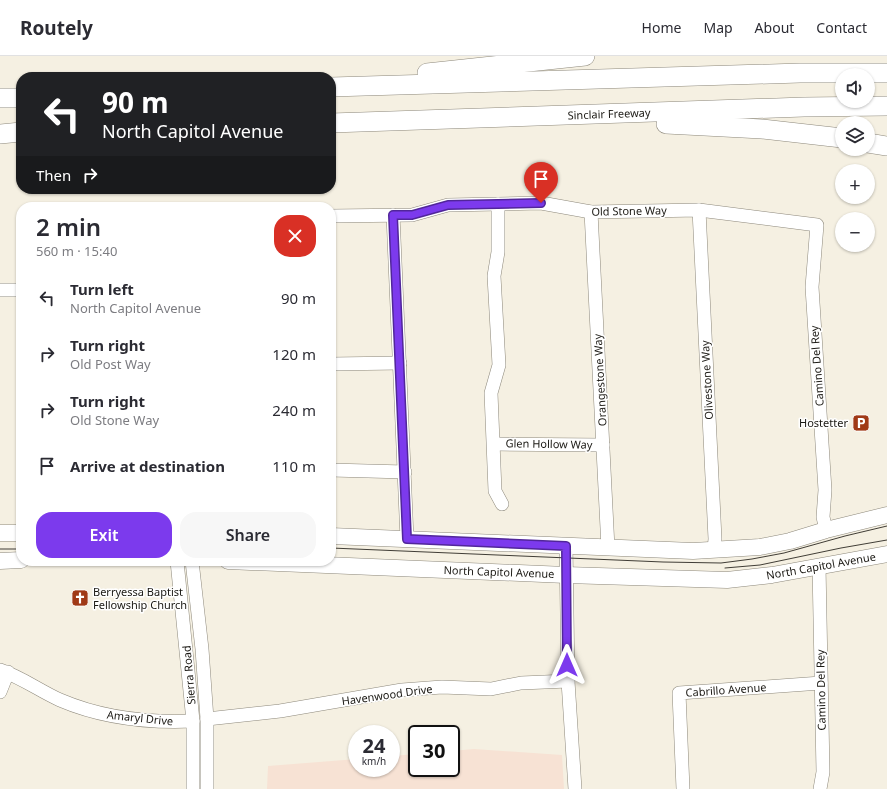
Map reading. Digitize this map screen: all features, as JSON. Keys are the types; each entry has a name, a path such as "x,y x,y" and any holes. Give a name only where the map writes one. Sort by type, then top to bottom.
{"highway":[{"path":"336,82 585,56"},
{"path":"336,87 887,73"},
{"path":"0,97 16,98"},
{"name":"Sinclair Freeway","path":"336,123 887,106"},
{"path":"514,118 762,128 835,137"},
{"path":"0,134 16,132"},
{"path":"875,144 887,146"}],"main road":[{"path":"336,536 693,551 760,547 790,541 826,530 887,515"},
{"path":"0,533 16,533"},
{"name":"North Capitol Avenue","path":"336,565 727,580 772,576 887,554"},
{"path":"0,560 16,560"}],"street":[{"name":"Old Stone Way","path":"336,216 412,215 448,205 541,203 591,212 699,210 817,225"},
{"path":"498,204 498,252 494,276 499,365 491,392 495,491 502,504"},
{"name":"Olivestone Way","path":"699,210 715,539 714,550"},
{"name":"Orangestone Way","path":"591,212 604,445 608,548"},
{"path":"393,215 407,539"},
{"name":"Camino Del Rey","path":"817,225 812,287 824,490 823,517 826,530"},
{"path":"0,290 16,290"},
{"path":"336,364 400,363"},
{"name":"Glen Hollow Way","path":"494,444 604,445"},
{"path":"336,470 405,472"},
{"path":"566,546 568,681 575,789"},
{"name":"Sierra Road","path":"178,566 193,721 193,789"},
{"name":"Sierra Road","path":"193,566 202,649 207,718 207,789"},
{"name":"Camino Del Rey","path":"819,566 823,772 820,789"},
{"path":"0,692 4,671"},
{"name":"Amaryl Drive","path":"4,671 60,700 95,712 122,718 177,722 193,721"},
{"name":"Havenwood Drive","path":"207,718 280,712 402,690 442,687 491,689 521,683 568,681"},
{"name":"Cabrillo Avenue","path":"684,789 679,693 821,682"}],"shaded area":[{"path":"474,749 562,755 564,789 267,789 268,766 348,760 348,777 400,777 400,755 408,755 408,777 460,777 460,750"}],"tram line":[{"path":"336,548 663,562 721,563 784,553 887,526"},
{"path":"725,568 760,565 887,540"},
{"path":"0,549 16,549"}],"place":[{"name":"Hostetter","path":"861,423"},
{"name":"Berryessa Baptist Fellowship Church","path":"80,598"}],"route":[{"path":"541,203 448,205 412,215 393,215 407,539 566,546 567,665"}]}
